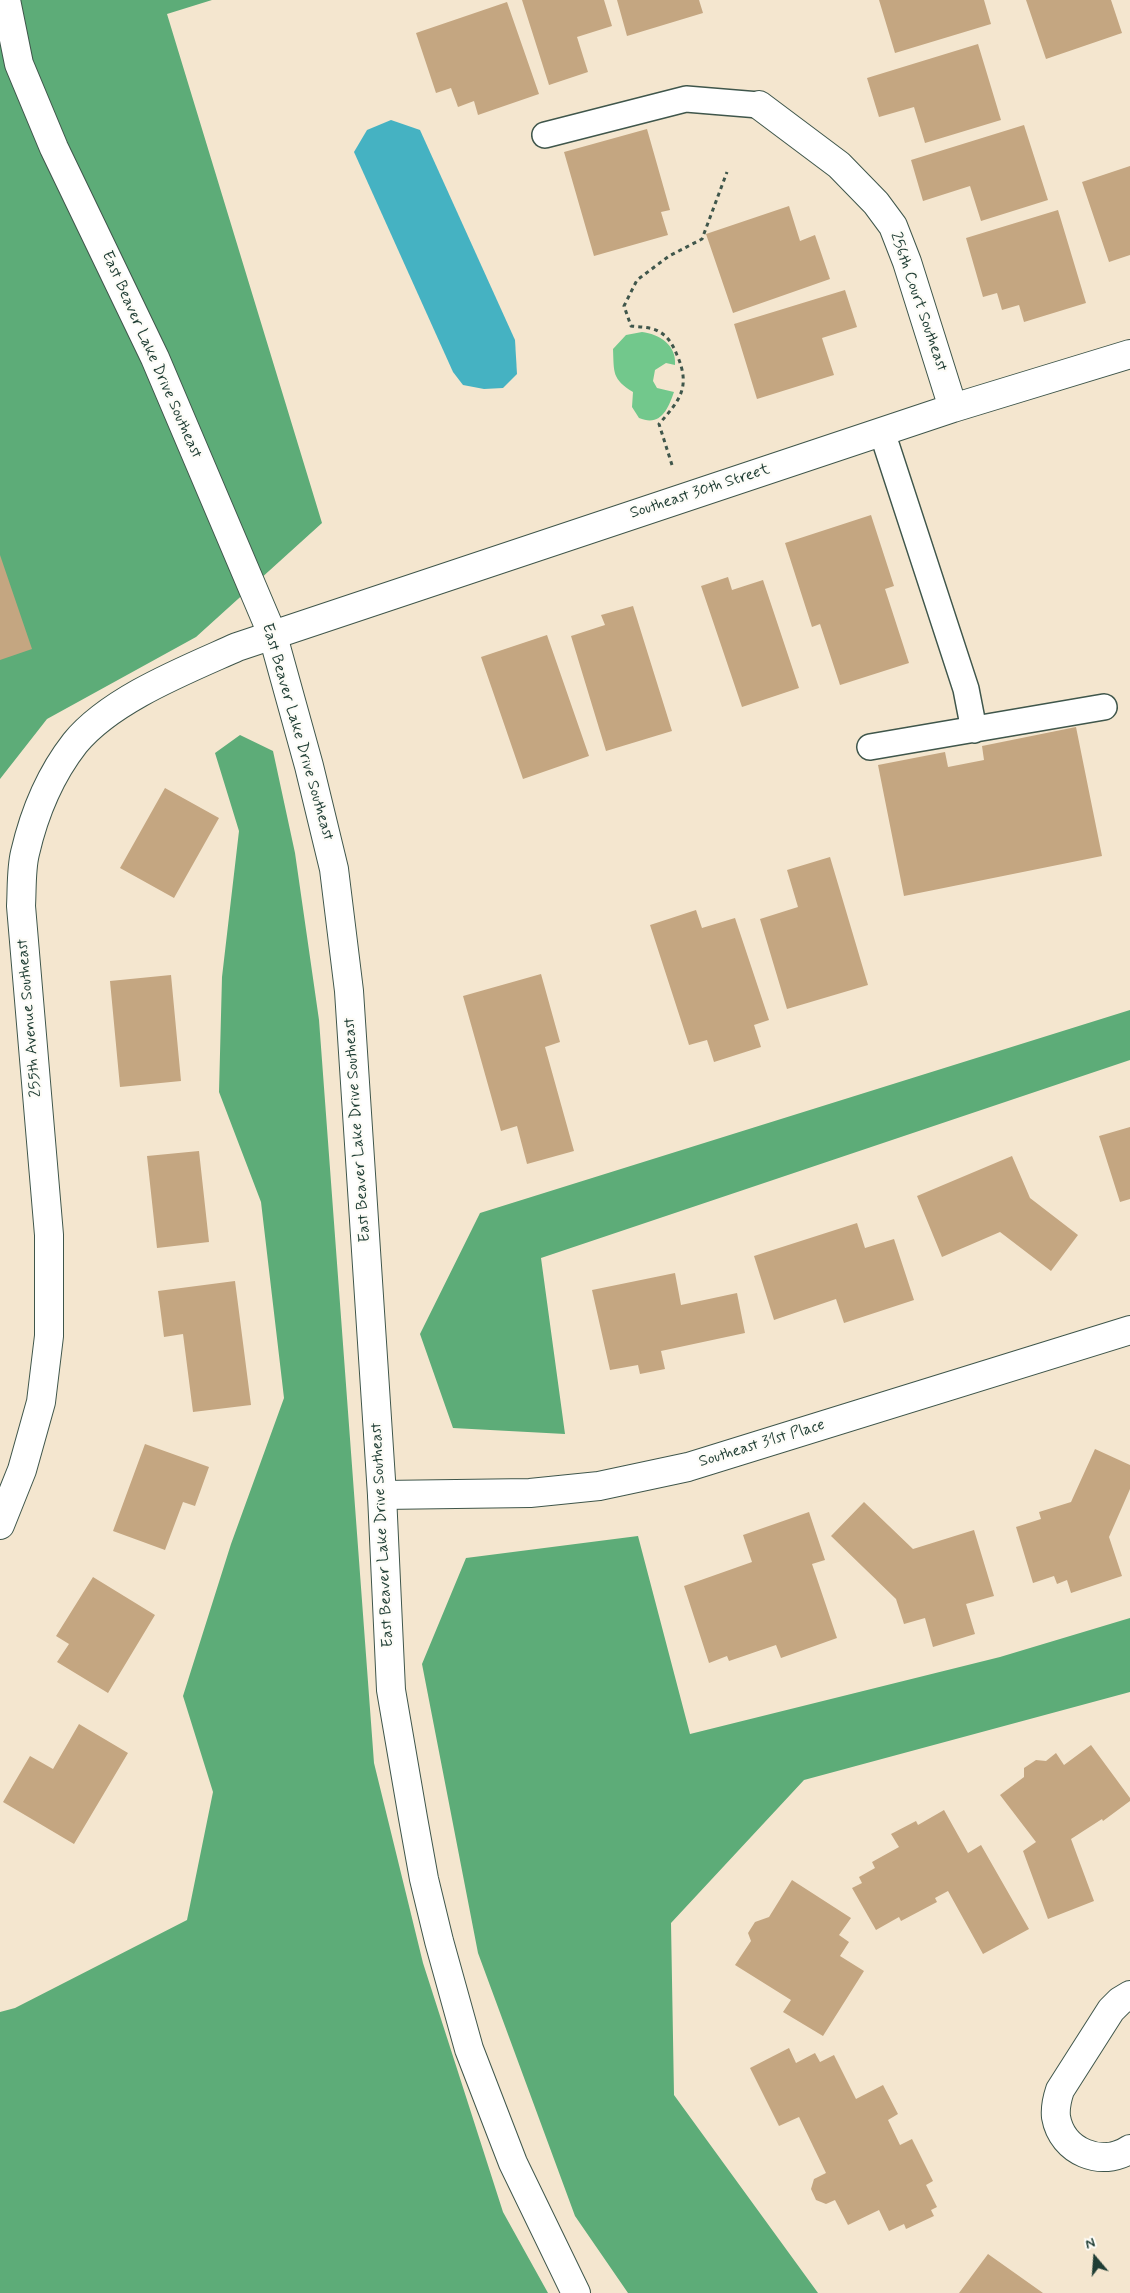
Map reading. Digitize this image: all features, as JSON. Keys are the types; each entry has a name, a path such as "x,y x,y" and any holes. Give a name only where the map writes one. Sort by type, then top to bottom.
{"street":[{"name":"East Beaver Lake Drive Southeast","path":"6,0 19,64 47,132 155,358 273,636 309,766 334,869 349,991 382,1495 391,1690 424,1879 469,2049 513,2163 576,2293"},
{"name":"256th Court Southeast","path":"759,105 839,165 876,203 892,226 907,262 953,408"},
{"name":"Southeast 30th Street","path":"273,636 953,408 1130,354"},
{"name":"255th Avenue Southeast","path":"0,1524 22,1470 41,1402 49,1336 48,1235 21,906 24,854 45,790 75,743 109,712 166,680 237,647 273,636"},
{"name":"Southeast 31st Place","path":"382,1495 530,1493 599,1486 688,1467 1130,1330"},
{"path":"1130,1995 1111,2010 1060,2090 1056,2104 1056,2118 1061,2132 1069,2143 1080,2151 1094,2157 1110,2158 1130,2149"}],"lane":[{"path":"545,135 686,99 759,105"},
{"path":"882,432 966,689 974,730"},
{"path":"870,747 1104,707"}],"path":[{"path":"672,465 659,424 675,405 684,388 684,370 673,343 658,330 631,326 624,306 637,280 669,256 702,239 727,172"}],"green space":[{"path":"0,0 212,0 167,14 322,523 196,637 47,719 0,779"},
{"path":"642,332 655,335 666,342 670,346 675,358 675,365 666,363 655,370 653,381 657,388 674,392 666,410 662,415 653,420 639,418 632,407 633,392 621,383 614,370 613,349 626,335"},
{"path":"240,735 273,751 295,853 319,1020 374,1763 423,1963 503,2212 548,2293 0,2293 0,2012 15,2008 187,1920 213,1792 183,1696 231,1544 284,1398 261,1202 219,1092 222,977 239,831 215,753"},
{"path":"1130,1010 1130,1060 541,1258 565,1434 453,1428 420,1334 480,1213"},
{"path":"638,1536 690,1734 1000,1657 1130,1618 1130,1692 804,1780 671,1923 674,2095 818,2293 628,2293 575,2216 478,1953 422,1664 466,1558"}],"water":[{"path":"391,120 420,130 515,340 517,374 503,388 484,389 463,385 453,372 354,152 367,130"}],"building":[{"path":"522,0 604,0 612,26 577,37 588,72 549,85"},
{"path":"617,0 699,0 703,13 627,36"},
{"path":"879,0 984,0 991,24 895,53"},
{"path":"1026,0 1111,0 1122,33 1046,59"},
{"path":"507,2 539,94 478,115 474,101 458,107 451,88 436,93 416,33"},
{"path":"978,44 1001,120 925,143 914,107 879,117 867,78"},
{"path":"1024,125 1048,200 981,221 970,186 923,201 911,160"},
{"path":"647,129 670,210 661,212 668,235 594,256 564,152"},
{"path":"1130,166 1130,255 1109,262 1082,182"},
{"path":"789,206 800,241 815,235 830,279 733,313 706,234"},
{"path":"1058,210 1086,303 1024,322 1019,305 1002,310 997,293 983,297 966,238"},
{"path":"845,290 857,327 822,338 834,375 757,399 734,324"},
{"path":"871,515 894,586 885,589 909,663 840,685 820,624 812,627 785,543"},
{"path":"0,555 32,649 0,660"},
{"path":"728,577 732,590 763,580 799,688 742,707 701,586"},
{"path":"633,606 672,731 606,751 571,636 605,625 601,615"},
{"path":"547,635 589,756 523,779 481,657"},
{"path":"1076,727 1102,856 904,896 878,765 945,752 948,767 984,760 982,746"},
{"path":"165,788 219,818 174,898 120,868"},
{"path":"830,857 868,985 787,1009 760,919 798,907 787,870"},
{"path":"696,910 702,928 735,918 769,1020 754,1025 761,1047 714,1062 707,1040 689,1045 650,925"},
{"path":"541,974 560,1042 545,1047 574,1151 527,1164 517,1126 501,1131 463,996"},
{"path":"171,975 181,1081 120,1087 110,981"},
{"path":"1130,1127 1130,1199 1120,1202 1099,1136"},
{"path":"199,1151 209,1242 157,1248 147,1156"},
{"path":"1012,1156 1030,1198 1078,1235 1051,1271 1000,1232 942,1257 917,1196"},
{"path":"857,1223 865,1248 894,1239 914,1300 844,1323 836,1299 774,1320 754,1256"},
{"path":"675,1273 681,1305 737,1293 745,1333 661,1351 665,1369 640,1374 638,1365 610,1370 592,1290"},
{"path":"235,1281 251,1405 193,1412 183,1334 164,1337 158,1291"},
{"path":"145,1444 209,1467 195,1506 183,1502 165,1550 113,1531"},
{"path":"1095,1449 1130,1465 1130,1489 1109,1537 1122,1576 1071,1593 1067,1580 1057,1584 1054,1576 1033,1583 1016,1527 1041,1519 1039,1512 1071,1502"},
{"path":"864,1502 913,1549 974,1530 994,1596 966,1604 975,1634 933,1647 925,1618 904,1624 896,1599 831,1536"},
{"path":"809,1512 825,1560 812,1564 837,1638 781,1658 776,1645 729,1661 727,1656 709,1663 684,1586 752,1562 743,1535"},
{"path":"93,1577 155,1615 108,1693 57,1662 69,1644 56,1636"},
{"path":"79,1724 128,1753 74,1844 3,1802 30,1756 53,1769"},
{"path":"1091,1745 1130,1798 1130,1801 1103,1821 1102,1819 1071,1839 1094,1901 1048,1919 1023,1851 1036,1842 1000,1795 1024,1777 1024,1768 1036,1760 1046,1761 1056,1753 1064,1765"},
{"path":"944,1810 968,1853 981,1845 1029,1929 983,1954 948,1891 935,1898 937,1902 901,1921 899,1917 876,1930 852,1888 862,1883 859,1877 875,1868 872,1862 899,1847 891,1834 916,1821 918,1825"},
{"path":"792,1880 851,1918 839,1935 849,1942 840,1956 864,1971 823,2036 783,2012 791,2000 735,1965 751,1941 748,1933 755,1922 769,1917"},
{"path":"789,2048 796,2063 815,2053 820,2062 834,2055 856,2099 883,2085 898,2114 888,2120 900,2145 912,2139 933,2181 926,2185 937,2207 931,2210 934,2216 906,2229 904,2224 889,2231 879,2210 848,2225 835,2200 826,2204 816,2200 811,2189 814,2179 826,2173 799,2117 779,2126 750,2068"},
{"path":"988,2254 1043,2293 959,2293"}]}
